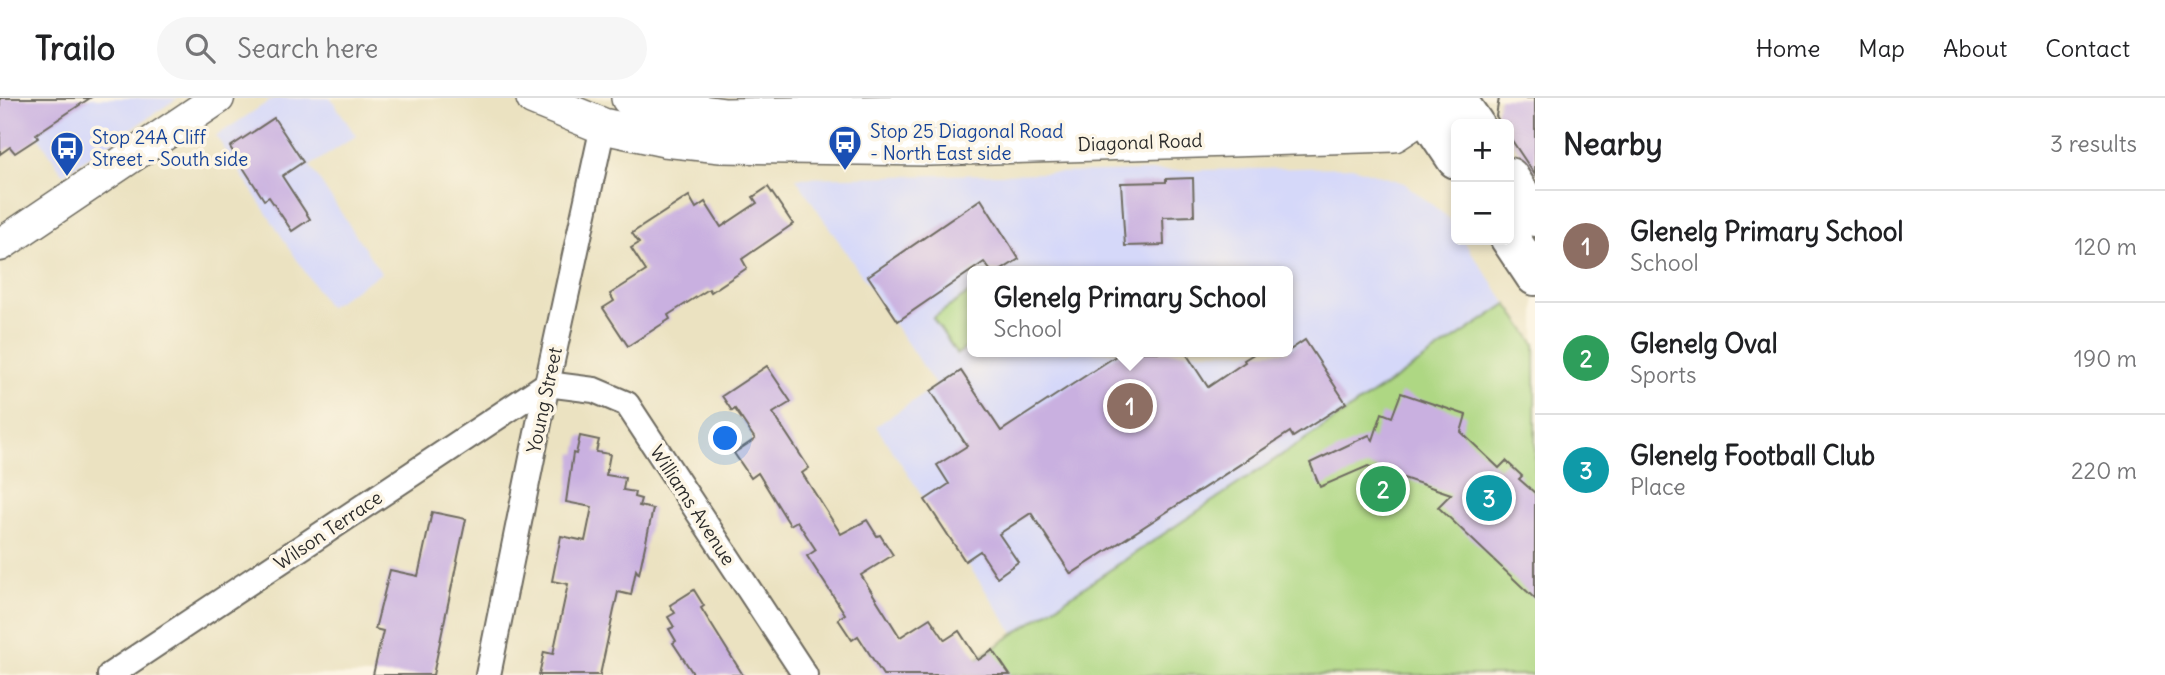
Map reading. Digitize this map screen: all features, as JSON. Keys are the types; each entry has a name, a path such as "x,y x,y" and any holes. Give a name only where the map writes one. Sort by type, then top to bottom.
{"main road":[{"name":"Diagonal Road","path":"534,98 603,126 664,139 721,145 929,148 1394,134 1432,101"},
{"name":"Diagonal Road","path":"629,98 664,107 725,116 1432,101"},
{"path":"1432,101 1465,119"},
{"path":"1432,101 1451,147"},
{"path":"1512,182 1535,217"},
{"path":"1514,244 1535,276"}],"street":[{"path":"0,245 218,98"},
{"name":"Young Street","path":"488,675 603,126"},
{"name":"Wilson Terrace","path":"110,675 547,384"},
{"name":"Williams Avenue","path":"547,384 594,390 627,404 805,675"}],"shaded area":[{"path":"13,98 178,98 63,174"},
{"path":"274,98 331,98 356,136 310,166 381,273 328,307 216,136"},
{"path":"1352,167 1404,183 1449,218 1451,245 1466,245 1507,304 1015,635 876,426 936,386 796,178"}],"green space":[{"path":"967,294 967,347 957,354 933,318"},
{"path":"1507,304 1535,344 1535,675 953,675"}],"building":[{"path":"0,98 90,98 36,134 38,138 15,153 10,147 0,154"},
{"path":"1499,98 1535,98 1535,175 1514,144 1514,119 1498,119"},
{"path":"274,118 303,162 282,176 310,219 292,231 269,197 264,200 230,147"},
{"path":"1193,178 1194,216 1163,217 1164,245 1125,246 1121,183 1166,182 1166,179"},
{"path":"768,187 793,224 742,259 747,268 711,292 709,289 668,315 670,319 628,346 603,308 614,301 610,294 646,271 631,248 639,243 632,233 689,196 696,208 705,202 721,227 757,203 753,197"},
{"path":"981,199 1019,259 1008,266 987,266 984,262 978,266 967,266 967,274 898,321 868,276"},
{"path":"1305,340 1346,403 1293,437 1290,432 1071,574 1031,513 999,534 1018,562 997,577 980,551 965,561 925,500 949,484 937,465 967,446 931,391 961,371 1001,431 1114,357 1188,357 1208,387 1249,357 1293,357 1293,348"},
{"path":"767,366 791,402 773,413 809,468 802,473 841,534 867,520 893,555 861,575 900,637 930,618 945,640 959,631 978,660 993,650 1010,675 883,675 858,636 852,640 838,619 845,614 807,556 816,550 797,521 790,525 758,473 751,478 734,453 755,439 735,409 732,411 722,396"},
{"path":"1401,393 1466,415 1461,432 1499,468 1506,461 1522,476 1519,479 1535,493 1535,599 1438,507 1451,494 1368,466 1320,487 1310,463 1369,435 1373,440 1382,413 1392,417"},
{"path":"580,436 599,440 596,452 610,454 606,475 625,478 623,490 635,492 634,497 641,499 639,506 653,509 639,574 636,570 631,595 618,592 600,675 539,675 544,652 553,654 568,584 552,581 561,536 585,541 592,507 566,502 573,453 576,454"},
{"path":"432,512 466,519 433,675 373,675 383,631 375,629 390,570 418,576"},
{"path":"694,590 704,606 701,608 743,675 694,675 673,643 676,641 669,629 674,627 668,617 675,613 670,605"}],"place":[{"name":"Stop 25 Diagonal Road - North East side","path":"845,172"},
{"name":"Stop 24A Cliff Street - South side","path":"67,178"},
{"name":"Glenelg Primary School","path":"1130,406"},
{"name":"Glenelg Oval","path":"1383,489"},
{"name":"Glenelg Football Club","path":"1489,498"}]}
